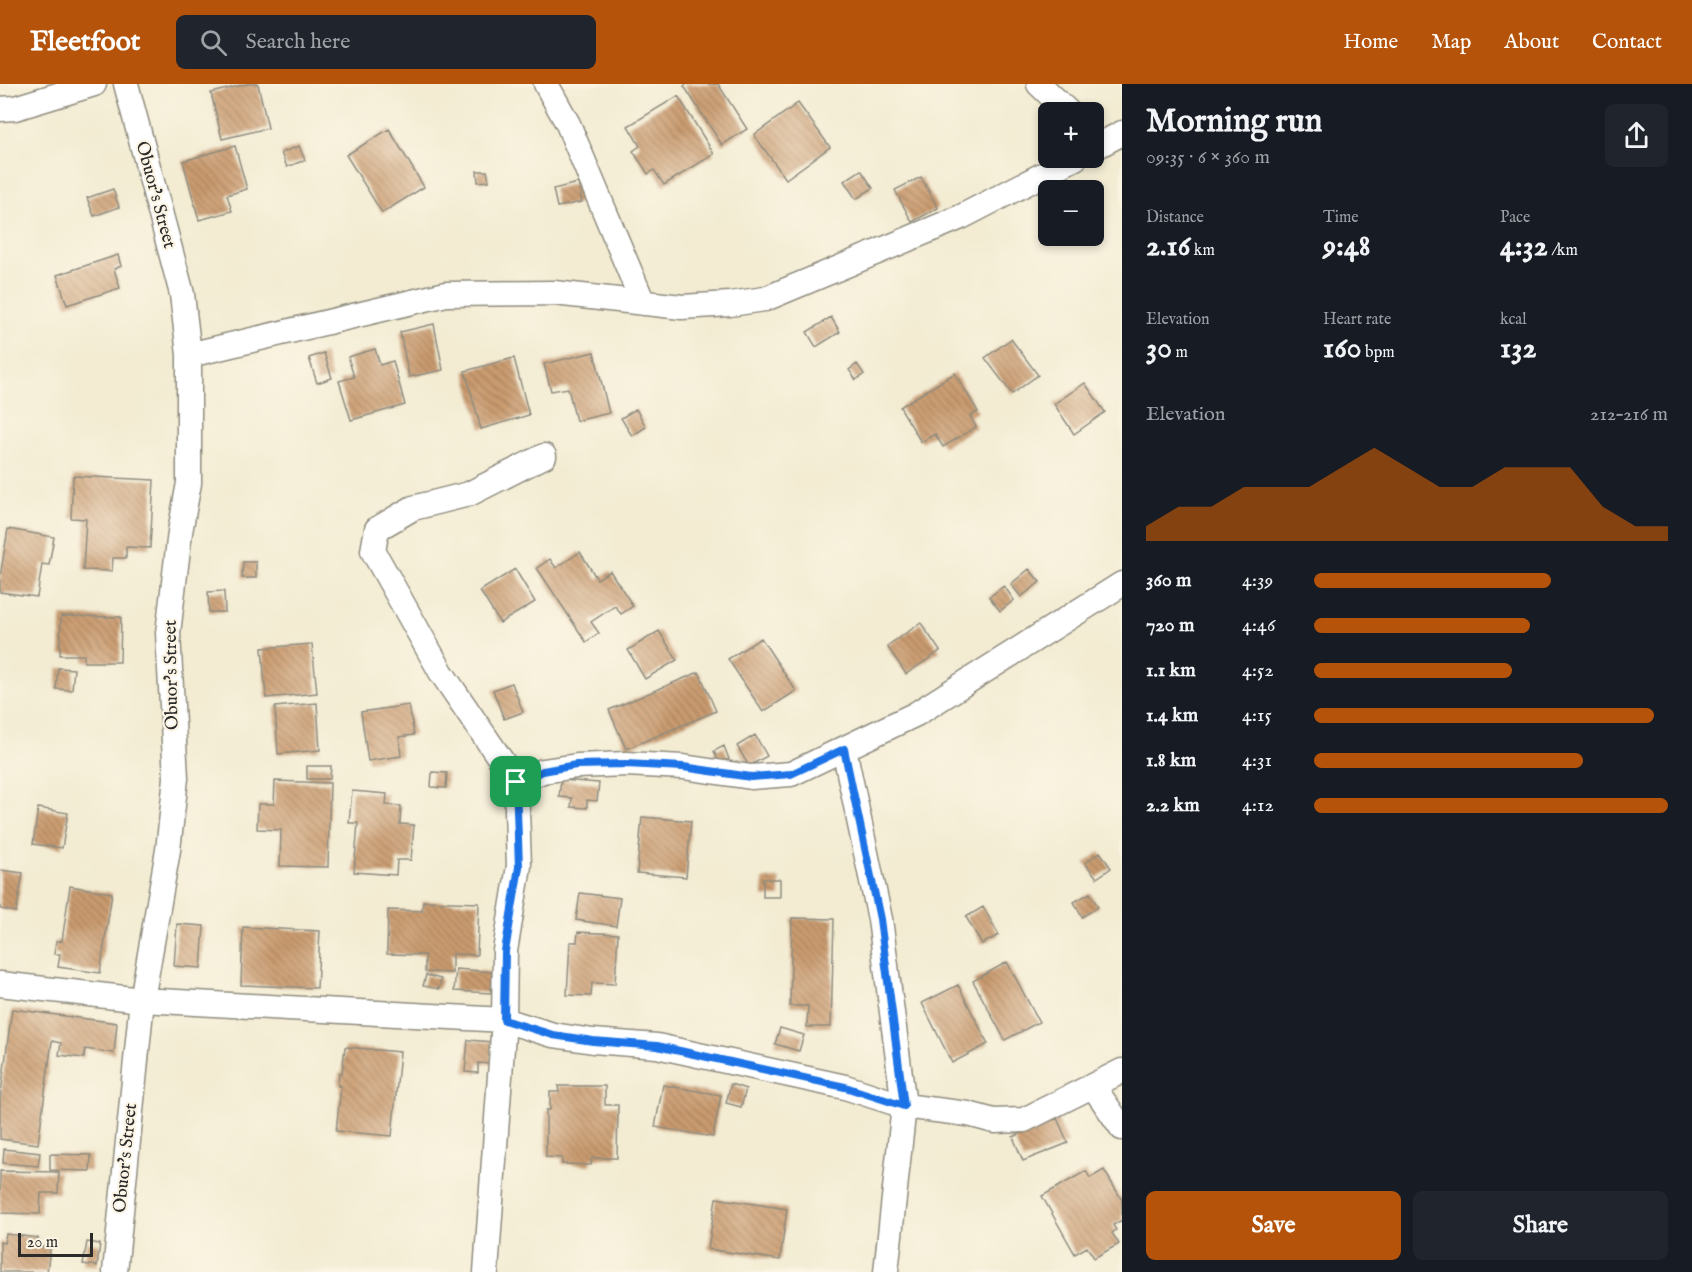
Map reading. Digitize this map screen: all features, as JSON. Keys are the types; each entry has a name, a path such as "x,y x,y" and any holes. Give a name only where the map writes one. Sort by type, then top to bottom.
{"street":[{"path":"0,109 15,108 94,84"},
{"name":"Obuor’s Street","path":"115,1272 142,1000 168,850 176,778 168,633 180,532 189,483 189,356 182,294 126,84"},
{"path":"546,84 568,124 643,303"},
{"path":"1039,84 1058,102"},
{"path":"1104,140 1122,133"},
{"path":"189,356 446,294 554,293 682,308 765,299 961,217 1056,168"},
{"path":"486,1272 504,1020 505,951 519,867 516,782 441,672 373,551 377,529 413,508 469,494 544,456"},
{"path":"516,782 543,771 576,765 626,764 683,767 751,777 791,774 916,714 1122,584"},
{"path":"844,749 880,919 904,1106 886,1272"},
{"path":"0,984 142,1000 504,1020 553,1035 657,1046 845,1087 904,1106 968,1114 994,1121 1024,1120 1122,1071"},
{"path":"1093,1086 1122,1128"}],"building":[{"path":"247,84 258,84 268,128 222,139 211,93"},
{"path":"686,84 718,84 747,129 722,145 684,86"},
{"path":"678,96 714,154 664,185 654,170 648,174 633,151 640,146 628,126"},
{"path":"798,103 830,147 786,179 754,135"},
{"path":"389,129 424,187 382,213 346,155"},
{"path":"235,146 247,189 227,195 232,211 199,220 183,161"},
{"path":"299,146 305,160 287,167 281,153"},
{"path":"861,170 873,188 856,199 844,181"},
{"path":"477,171 487,171 489,181 478,182"},
{"path":"921,177 938,208 912,222 895,190"},
{"path":"578,183 582,202 557,207 553,189"},
{"path":"113,189 119,207 94,216 87,198"},
{"path":"118,255 121,266 114,269 120,288 67,305 57,275"},
{"path":"831,317 840,332 816,347 807,332"},
{"path":"434,324 443,370 409,377 400,332"},
{"path":"1011,339 1038,375 1012,394 985,358"},
{"path":"375,349 380,365 393,361 405,405 351,420 339,381 354,377 348,357"},
{"path":"594,352 609,413 576,421 568,388 551,391 544,364"},
{"path":"324,353 332,378 317,383 309,358"},
{"path":"514,358 529,415 481,429 465,371"},
{"path":"857,364 864,374 856,380 849,370"},
{"path":"955,373 978,412 970,416 976,427 943,447 935,434 921,442 900,407"},
{"path":"1085,383 1105,412 1074,434 1054,404"},
{"path":"636,409 646,427 632,436 621,418"},
{"path":"73,476 154,480 150,548 126,547 126,558 113,558 112,571 83,570 86,519 71,518"},
{"path":"8,529 54,537 49,565 42,564 37,597 0,592 0,577"},
{"path":"580,552 597,579 610,571 633,606 621,614 615,606 591,622 599,633 586,642 537,568 550,559 556,568"},
{"path":"243,562 256,562 256,578 242,578"},
{"path":"515,569 535,602 500,623 480,591"},
{"path":"1029,569 1040,582 1021,597 1011,584"},
{"path":"1004,586 1014,600 1000,611 989,597"},
{"path":"224,591 225,612 209,612 208,592"},
{"path":"61,616 121,617 120,662 84,662 84,655 60,655"},
{"path":"921,623 940,651 906,674 887,646"},
{"path":"659,631 677,660 645,679 628,650"},
{"path":"761,638 796,691 763,712 728,659"},
{"path":"312,644 317,693 266,698 262,648"},
{"path":"58,668 74,669 72,690 56,689"},
{"path":"699,672 716,711 626,749 609,710"},
{"path":"512,683 523,712 504,719 493,690"},
{"path":"317,703 320,750 278,754 275,707"},
{"path":"409,705 414,735 399,737 401,756 368,761 361,712"},
{"path":"755,735 767,756 749,766 737,746"},
{"path":"724,746 729,759 719,763 714,751"},
{"path":"307,766 331,766 330,779 307,779"},
{"path":"432,772 447,773 446,788 431,787"},
{"path":"561,780 599,783 597,801 587,800 587,808 571,807 572,798 559,797"},
{"path":"275,781 330,783 328,867 280,866 281,830 257,829 258,804 274,804"},
{"path":"352,791 387,794 386,805 401,806 400,824 414,825 411,860 397,860 396,875 354,872 358,823 349,823"},
{"path":"38,808 68,813 62,848 33,844"},
{"path":"642,817 691,821 686,877 637,873"},
{"path":"1100,852 1111,868 1097,878 1085,863"},
{"path":"0,870 23,873 16,912 0,909"},
{"path":"763,879 780,879 780,897 763,897"},
{"path":"70,886 112,893 100,973 58,967 60,954 54,954 56,941 62,941"},
{"path":"580,893 620,898 616,926 576,920"},
{"path":"1090,893 1098,907 1082,917 1074,902"},
{"path":"423,901 479,903 477,955 452,954 452,973 425,972 425,955 387,954 388,910 422,911"},
{"path":"983,907 999,935 982,944 966,917"},
{"path":"792,918 834,919 831,1027 807,1027 808,1006 790,1006"},
{"path":"177,924 204,926 201,968 174,966"},
{"path":"243,927 320,931 317,988 241,985"},
{"path":"578,932 618,934 615,984 592,983 591,996 567,995 570,942 577,942"},
{"path":"1007,962 1039,1022 1005,1040 973,981"},
{"path":"456,969 492,972 491,993 454,991"},
{"path":"426,975 441,979 439,989 423,986"},
{"path":"958,985 988,1044 952,1063 922,1003"},
{"path":"12,1009 117,1023 114,1053 85,1049 84,1058 59,1055 61,1043 52,1041 38,1144 0,1139 0,1100"},
{"path":"780,1028 804,1035 799,1051 775,1044"},
{"path":"468,1040 493,1042 491,1064 478,1063 478,1073 465,1072"},
{"path":"345,1047 400,1052 392,1136 336,1131 341,1086 338,1086 339,1073 342,1073"},
{"path":"731,1084 746,1089 741,1107 726,1103"},
{"path":"663,1085 721,1095 713,1137 655,1127"},
{"path":"558,1086 605,1086 605,1105 618,1105 617,1158 592,1158 591,1165 562,1164 562,1158 546,1157 546,1110 550,1110 550,1092 559,1092"},
{"path":"1057,1118 1068,1143 1023,1161 1013,1137"},
{"path":"4,1149 40,1153 38,1166 3,1163"},
{"path":"50,1154 91,1155 90,1171 50,1170"},
{"path":"1104,1170 1122,1200 1122,1220 1113,1225 1116,1230 1112,1233 1119,1244 1094,1258 1087,1247 1075,1254 1042,1196 1086,1171 1090,1178"},
{"path":"0,1171 59,1172 58,1193 41,1193 40,1214 0,1213"},
{"path":"716,1198 787,1209 780,1260 708,1249"},
{"path":"6,1234 38,1238 37,1246 50,1248 47,1272 0,1272 0,1242 4,1243"},
{"path":"87,1242 100,1244 97,1266 83,1264"}],"route":[{"path":"844,749 880,919 904,1106 845,1087 657,1046 553,1035 504,1020 505,951 519,867 516,782 543,771 576,765 626,764 683,767 751,777 791,774 844,749"}]}
